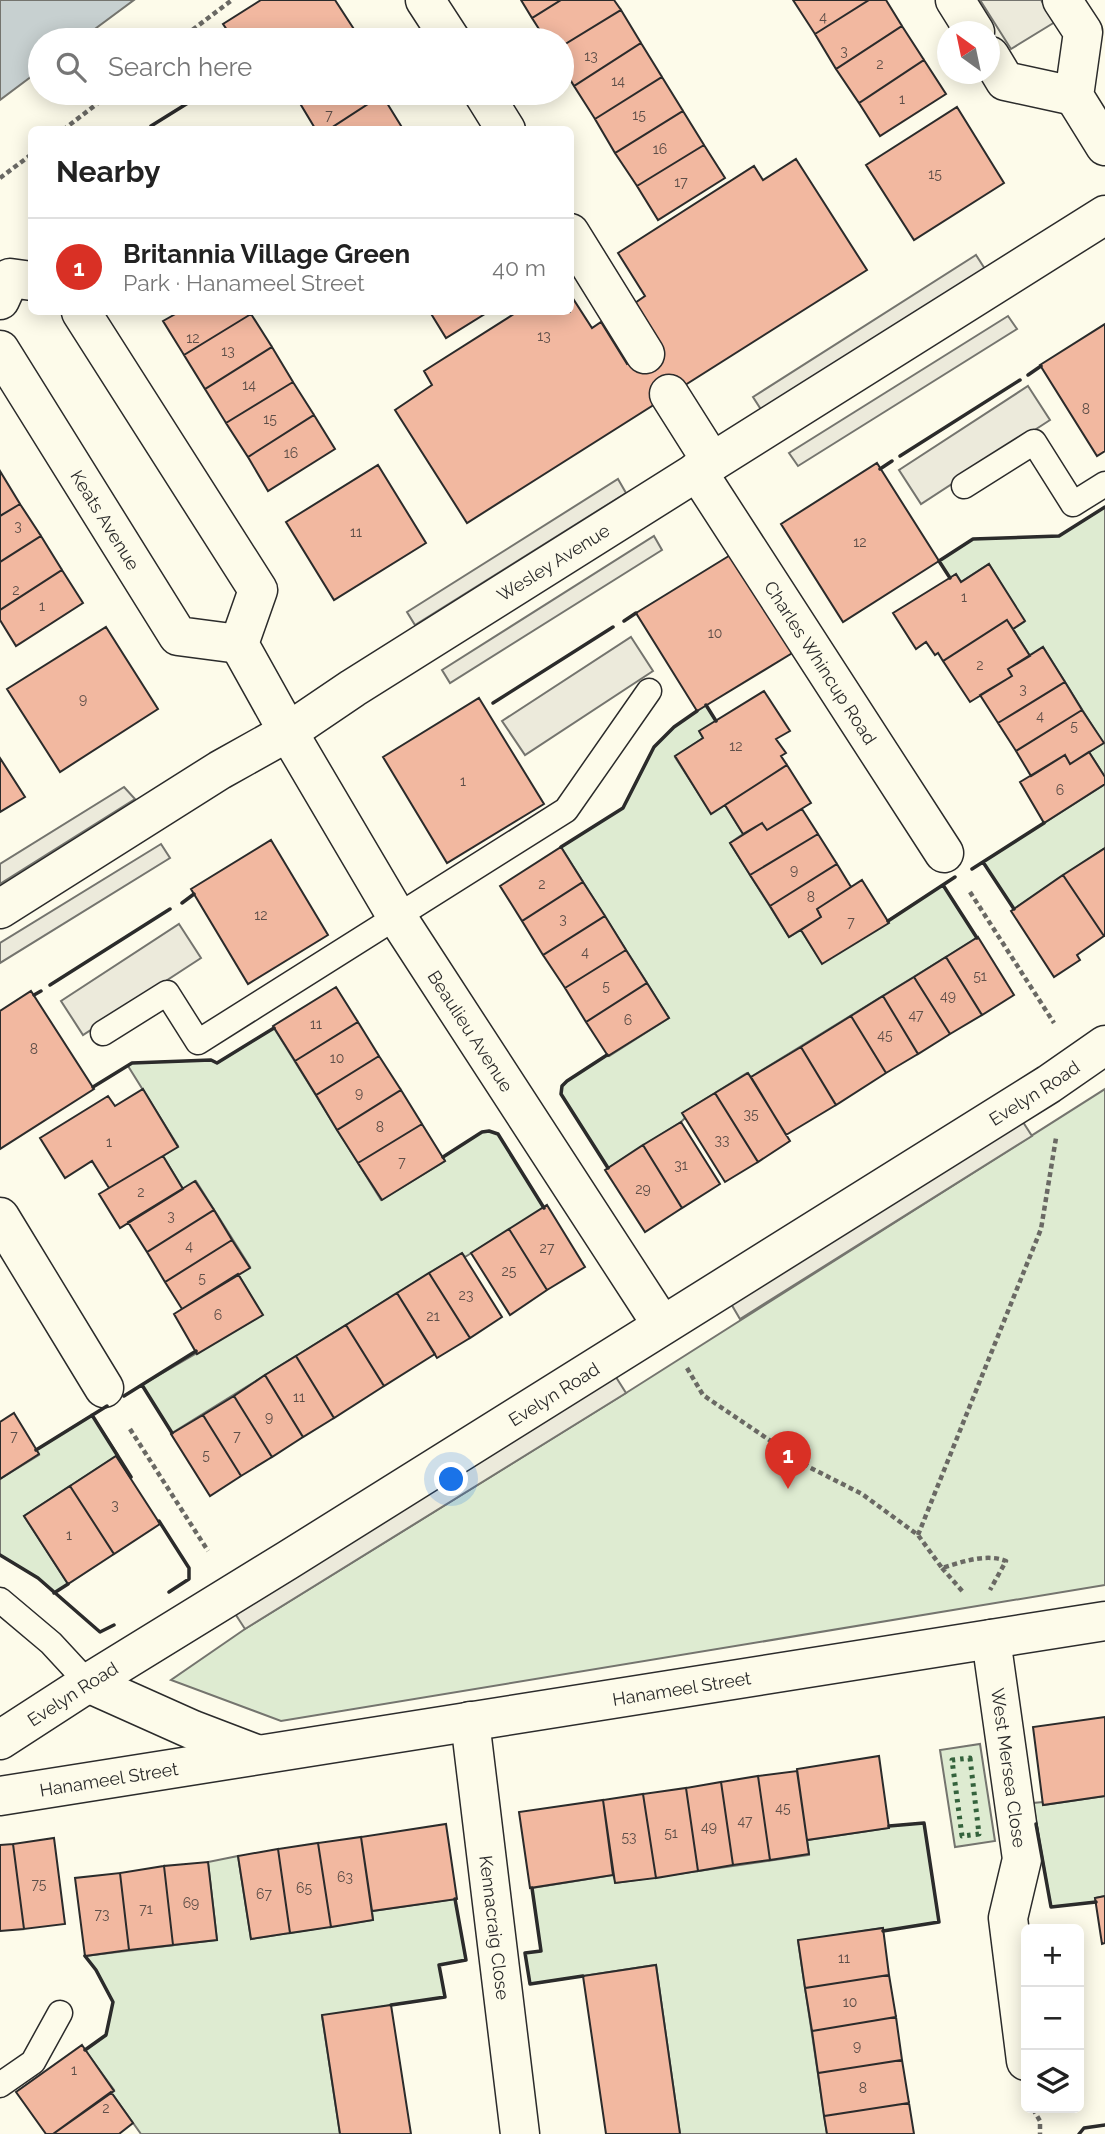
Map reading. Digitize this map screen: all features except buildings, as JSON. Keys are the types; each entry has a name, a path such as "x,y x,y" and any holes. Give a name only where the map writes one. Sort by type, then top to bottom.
{"street":[{"path":"425,0 442,28"},
{"path":"955,0 968,21"},
{"path":"1062,0 1083,32 1074,96 1105,146"},
{"path":"1000,73 1005,81 1074,96"},
{"path":"490,105 504,126"},
{"name":"Wesley Avenue","path":"0,909 220,770 288,732 364,680 1105,215"},
{"path":"574,239 645,354"},
{"path":"0,300 10,278 28,280"},
{"path":"83,315 258,590 239,644 288,732"},
{"name":"Keats Avenue","path":"0,350 178,636 239,644"},
{"name":"Charles Whincup Road","path":"669,394 704,466 944,853"},
{"name":"Beaulieu Avenue","path":"288,732 397,918 662,1325"},
{"name":"Evelyn Road","path":"0,1740 88,1682 288,1560 1093,1054"},
{"path":"0,1217 104,1388"},
{"name":"Hanameel Street","path":"0,1796 1105,1621"},
{"name":"West Mersea Close","path":"991,1639 1022,1859 1008,1918 1025,2050"},
{"name":"Hanameel Street","path":"88,1682 194,1730 258,1754"},
{"name":"Kennacraig Close","path":"470,1721 520,2134"}],"lane":[{"path":"964,486 1034,442 1073,505 1105,484"},
{"path":"103,1033 167,993 198,1042 397,918 566,810 649,691"},
{"path":"0,1600 51,1643 88,1682"},
{"path":"0,2085 33,2062 60,2013"}],"path":[{"path":"195,28 232,0"},
{"path":"68,126 95,105"},
{"path":"0,178 28,157"},
{"path":"944,853 1093,1054"},
{"path":"918,1535 1041,1229 1057,1128"},
{"path":"662,1325 704,1395 809,1467 862,1494 918,1535 956,1585"},
{"path":"104,1388 214,1561"},
{"path":"941,1567 997,1557 1006,1561 994,1581 982,1611 991,1639"},
{"path":"1036,2113 1040,2121 1040,2134"}],"green space":[{"path":"1105,507 1105,777 1089,752 1103,743 1043,647 1030,656 1013,629 1024,622 989,564 961,582 956,574 950,578 939,561 973,539 1059,536"},
{"path":"706,705 716,721 703,738 675,757 711,813 725,805 743,834 730,843 789,937 801,930 822,963 943,885 977,938 751,1077 747,1073 683,1113 685,1118 681,1122 608,1168 561,1094 562,1086 669,1018 561,847 623,808 654,747 674,727"},
{"path":"1105,784 1105,848 1014,909 983,862"},
{"path":"274,1028 381,1200 445,1161 443,1157 482,1132 489,1131 498,1134 544,1208 465,1257 462,1253 172,1433 142,1385 262,1315 238,1274 250,1267 196,1181 183,1189 163,1156 178,1146 128,1066 132,1063 211,1060 217,1063"},
{"path":"1105,1089 1105,1585 281,1721 171,1680 245,1629 626,1393"},
{"path":"92,1415 118,1455 24,1516 68,1584 54,1593 38,1578 0,1555 0,1479 39,1455 36,1450"},
{"path":"980,1744 995,1841 955,1847 940,1750"},
{"path":"1105,1796 1105,1896 1095,1898 1096,1902 1051,1907 1033,1803 1043,1802 1044,1805"},
{"path":"924,1823 939,1922 798,1941 827,2134 680,2134 656,1965 530,1984 525,1953 541,1951 532,1888 613,1875 616,1883 809,1855 807,1840"},
{"path":"238,1856 251,1939 373,1920 372,1911 455,1899 466,1960 439,1965 445,1997 322,2016 340,2134 141,2134 85,2050 106,2035 113,2002 96,1970 85,1956 217,1940 208,1862"}],"shaded area":[{"path":"0,0 134,0 96,28 28,28 28,79 0,100"},
{"path":"980,0 1041,0 1055,22 1011,49 1000,32 1000,21 993,21"},
{"path":"976,255 985,269 762,411 753,397"},
{"path":"1008,316 1017,329 798,466 789,453"},
{"path":"1028,386 1050,420 921,504 899,470"},
{"path":"618,479 626,493 415,625 407,612"},
{"path":"654,536 662,550 450,683 442,670"},
{"path":"631,637 653,671 525,755 502,721"},
{"path":"124,787 135,799 0,884 0,864"},
{"path":"161,844 170,858 0,963 0,943"},
{"path":"179,924 201,958 83,1035 61,1001"},
{"path":"1021,1119 1032,1136 740,1319 730,1302"},
{"path":"614,1374 626,1393 245,1629 234,1612"}],"hedge":[{"path":"970,1758 979,1834 962,1836 952,1760 970,1758"}],"wall":[{"path":"151,126 185,105"},
{"path":"1028,375 1041,366"},
{"path":"900,456 1020,380"},
{"path":"880,469 892,461"},
{"path":"950,578 939,561 973,539 1059,536 1105,507"},
{"path":"624,621 636,613"},
{"path":"493,703 613,627"},
{"path":"706,705 716,721"},
{"path":"561,847 623,808 654,747 674,727 697,711"},
{"path":"972,869 1044,823"},
{"path":"983,862 1014,909"},
{"path":"888,921 955,877"},
{"path":"943,885 977,938"},
{"path":"182,903 194,894"},
{"path":"50,985 170,909"},
{"path":"34,995 41,991"},
{"path":"93,1087 132,1063 211,1060 217,1063 274,1028"},
{"path":"607,1055 567,1081 562,1086 561,1094 608,1168"},
{"path":"443,1157 482,1132 498,1134 544,1208"},
{"path":"124,1396 196,1351"},
{"path":"142,1385 172,1433"},
{"path":"36,1450 107,1406"},
{"path":"92,1415 131,1477"},
{"path":"159,1521 189,1568 189,1579 169,1592"},
{"path":"0,1555 38,1578 100,1632 114,1625"},
{"path":"54,1593 68,1584"},
{"path":"883,1931 939,1922 924,1823 889,1826"},
{"path":"1036,1824 1051,1907 1096,1902"},
{"path":"532,1888 541,1951 525,1953 530,1984 583,1976"},
{"path":"391,2005 445,1997 439,1965 466,1960 455,1899"},
{"path":"85,1956 96,1970 113,2002 106,2035 85,2050"},
{"path":"1079,2134 1084,2128 1105,2125"}],"place":[{"name":"Britannia Village Green","path":"788,1489"}]}
